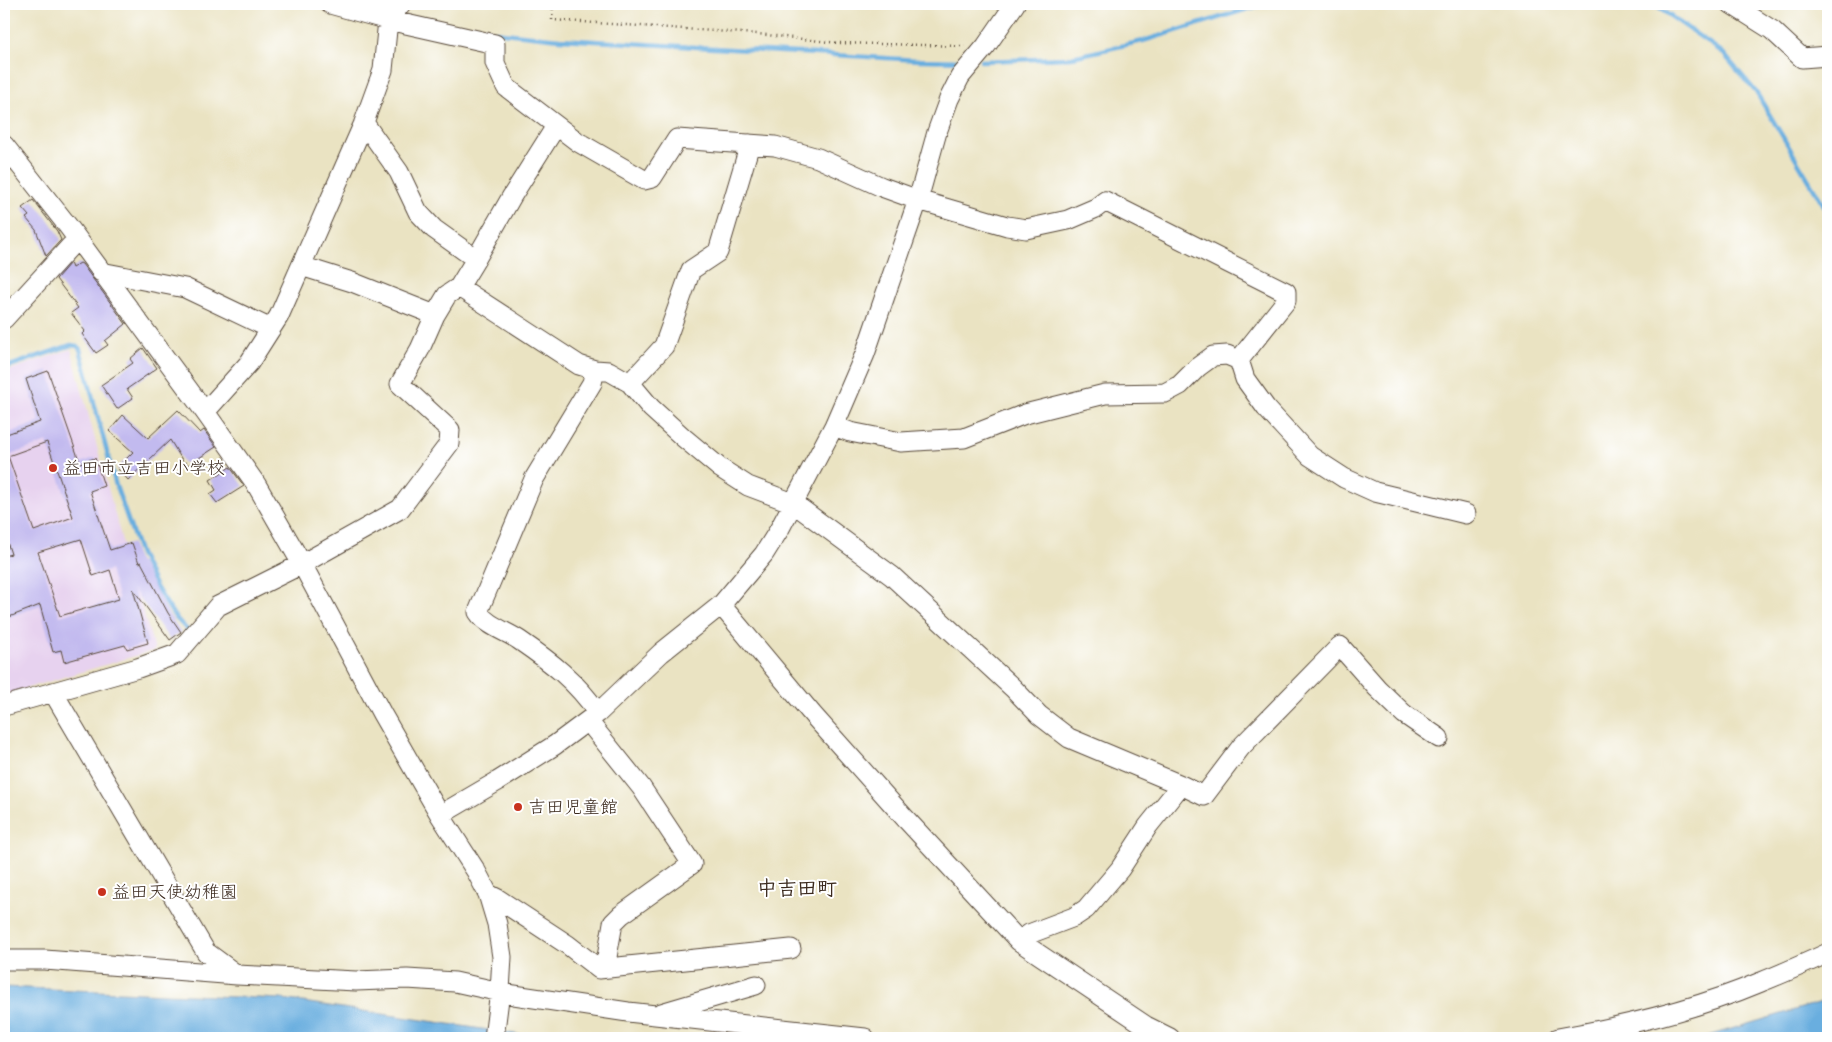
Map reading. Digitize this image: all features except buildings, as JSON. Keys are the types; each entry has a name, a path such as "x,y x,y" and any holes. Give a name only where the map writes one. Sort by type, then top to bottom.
{"street":[{"path":"330,4 388,20 495,44 495,63 506,87 578,142 644,180 652,178 678,139 775,146 818,158 882,187 918,200 1007,226 1026,229 1068,220 1096,208 1105,201 1286,292 1286,302 1239,360"},
{"path":"205,412 249,363 278,316 363,125 383,70 388,20 402,4"},
{"path":"440,814 555,745 593,717 661,653 721,605 764,554 780,530 792,503 834,426 865,354 918,200 937,132 949,99 960,78 986,46 1015,4"},
{"path":"1731,4 1772,30 1802,58 1828,56"},
{"path":"363,125 367,127 399,172 418,212 434,229 476,259"},
{"path":"4,706 138,668 177,654 218,606 302,564 400,508 449,444 450,430 400,384 447,295 459,287 512,196 556,126"},
{"path":"630,383 664,346 691,270 718,252 750,144"},
{"path":"4,145 77,239 256,484 302,564 382,714 440,814 476,871 488,894 497,924 502,957 494,1038"},
{"path":"4,317 77,239"},
{"path":"301,266 352,282 435,315"},
{"path":"101,272 185,288 271,329"},
{"path":"459,287 579,365 594,370 609,371 630,383 651,408 720,468 748,486 792,503 892,576 1013,688 1038,715 1069,738 1204,796 1241,747 1340,646 1404,714 1439,738"},
{"path":"834,426 850,432 901,442 964,438 1025,414 1105,394 1165,393 1180,385 1214,356 1227,355 1239,360 1245,379 1261,401 1310,456 1344,478 1375,492 1466,514"},
{"path":"594,370 592,383 534,479 478,612 482,619 535,651 567,676 583,692 593,717 692,864 621,915 614,923 607,957 599,969"},
{"path":"721,605 813,715 1019,941 1146,1026 1170,1038"},
{"path":"53,692 206,952 237,975"},
{"path":"1019,941 1029,934 1074,918 1086,909 1120,869 1148,826 1182,785"},
{"path":"488,894 568,945 599,969 791,949"},
{"path":"1558,1038 1607,1029 1692,1007 1760,983 1828,953"},
{"path":"4,960 45,960 356,982 407,979 455,982 499,998 514,995 653,1015 865,1038"},
{"path":"653,1015 756,985"}],"path":[{"path":"553,4 552,20 758,34 838,43 986,46"}],"shaded area":[{"name":"益田市立吉田小学校","path":"71,349 128,563 155,650 4,695 4,372"}],"water":[{"path":"4,987 283,999 542,1038 4,1038"},
{"path":"1828,1000 1828,1038 1701,1038"}],"waterway":[{"path":"981,61 1068,58 1143,41 1264,4"},
{"path":"1653,4 1722,52 1756,92 1828,212"},
{"path":"475,30 560,39 919,60 966,61"},
{"path":"4,368 71,345 77,346 80,349 116,486 140,554 156,587 175,617 189,632"}],"place":[{"name":"益田市立吉田小学校","path":"53,468"},
{"name":"吉田児童館","path":"518,807"},
{"name":"益田天使幼稚園","path":"102,892"}],"district":[{"name":"中吉田町","path":"797,889"}]}
